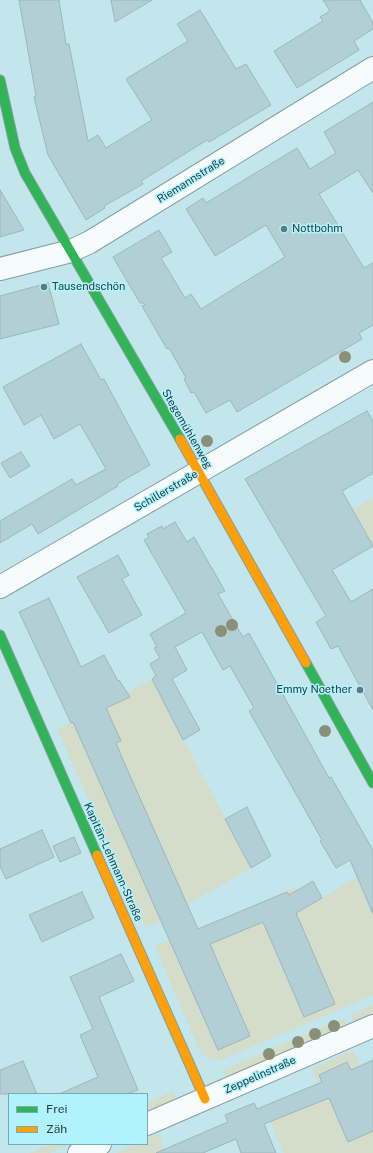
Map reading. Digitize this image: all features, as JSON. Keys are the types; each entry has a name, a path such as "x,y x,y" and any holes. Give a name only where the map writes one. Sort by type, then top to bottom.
{"street":[{"name":"Riemannstraße","path":"0,269 71,251 90,242 373,68"},
{"name":"Stegemühlenweg","path":"0,80 18,158 199,472 373,783"},
{"name":"Schillerstraße","path":"0,587 373,371"},
{"name":"Kapitän-Lehmann-Straße","path":"0,635 205,1099"},
{"name":"Zeppelinstraße","path":"148,1124 373,1026"},
{"path":"79,1153 98,1145"}],"green space":[{"path":"373,498 373,544 353,509"},
{"path":"152,679 251,868 146,928 57,729 129,697 127,693"},
{"path":"357,877 373,914 373,995 221,1060 211,1059 201,1054 155,946 210,924 218,941 257,924 250,907 295,887 307,907"},
{"path":"373,1005 373,1014 354,1022 350,1015"},
{"path":"344,1018 347,1025 226,1077 223,1070"},
{"path":"353,1050 366,1080 373,1078 373,1153 284,1153 270,1121 325,1098 312,1069"},
{"path":"173,1091 176,1099 148,1111 148,1103"},
{"path":"159,1134 165,1153 117,1153 135,1145 148,1145 148,1139"},
{"path":"49,1145 66,1146 49,1153 30,1153"}],"building":[{"path":"19,0 59,0 66,44 69,44 88,141 98,135 106,148 152,120 126,79 188,41 177,24 200,10 236,69 246,64 271,105 209,142 207,140 141,181 143,184 104,206 105,208 86,220 48,155 34,97 36,96"},
{"path":"111,0 152,0 115,22"},
{"path":"323,0 360,0 373,23 373,29 354,41 359,50 297,88 274,51 323,21 320,17 330,11"},
{"path":"373,102 373,193 358,170 319,194 364,268 373,263 373,325 359,333 362,339 237,412 230,400 206,413 194,392 191,393 184,379 186,378 142,306 145,305 144,303 140,303 113,257 159,230 172,252 161,258 185,298 191,294 201,309 285,257 266,225 215,256 186,209 203,198 206,203 297,148 310,169 336,153 324,132"},
{"path":"0,190 24,230 0,237"},
{"path":"48,283 59,324 0,339 0,296"},
{"path":"81,344 101,380 104,379 150,465 38,534 32,524 0,543 0,521 72,479 76,485 106,469 80,424 54,439 41,415 24,425 3,387"},
{"path":"367,411 373,421 373,473 342,491 373,546 332,570 351,602 373,589 373,710 338,646 331,649 316,622 326,616 245,479"},
{"path":"21,452 30,466 10,478 1,463"},
{"path":"175,522 187,542 194,537 225,591 218,594 243,637 249,633 329,778 331,777 373,850 373,914 350,860 336,868 320,841 322,840 249,711 254,708 230,666 223,670 202,632 175,647 187,670 172,679 200,730 183,740 152,679 156,676 150,664 160,658 154,648 157,647 150,634 186,613 144,540 149,537 147,534 162,526 163,529"},
{"path":"118,555 129,575 122,579 142,615 109,633 77,577"},
{"path":"49,598 81,667 104,655 118,681 119,680 130,697 106,708 121,741 116,743 198,929 287,892 289,895 313,881 322,898 296,913 335,1004 304,1017 263,922 210,944 250,1036 218,1050 73,722 71,723 19,612"},
{"path":"247,807 271,856 251,868 225,819"},
{"path":"42,830 54,857 6,879 0,866 0,849"},
{"path":"74,837 81,853 60,862 53,846"},
{"path":"82,892 94,918 42,942 29,915"},
{"path":"121,954 134,981 99,997 138,1090 130,1093 61,1093 98,1077 80,1035 93,1029 70,977"},
{"path":"373,1060 373,1131 348,1142 329,1098 264,1124 276,1153 241,1153 236,1139 203,1153 156,1153 228,1122 225,1115 254,1103 257,1109 322,1082 319,1075 347,1062 351,1070"},
{"path":"23,1061 37,1093 0,1094 0,1070"}],"traffic: fast":[{"path":"0,80 15,148 25,173 180,439"},
{"path":"0,635 97,855"},
{"path":"306,663 373,783"}],"traffic: slow":[{"path":"180,439 306,663"},
{"path":"97,855 205,1099"}],"place":[{"name":"Nottbohm","path":"284,229"},
{"name":"Tausendschön","path":"44,287"},
{"name":"Emmy Noether","path":"360,690"}]}
